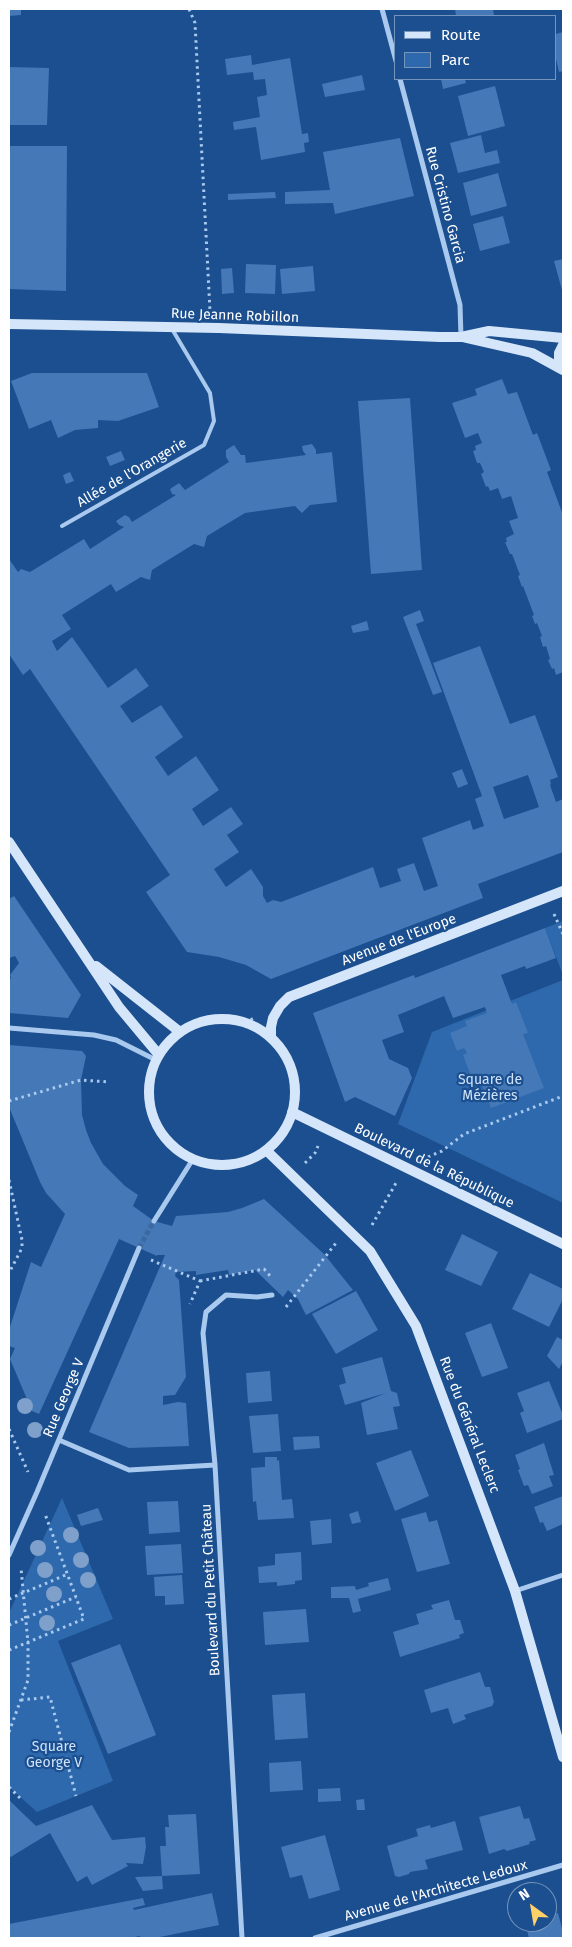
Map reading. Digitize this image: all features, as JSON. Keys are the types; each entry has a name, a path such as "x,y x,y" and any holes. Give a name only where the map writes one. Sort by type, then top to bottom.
{"main road":[{"name":"Rue Jeanne Robillon","path":"9,324 171,327 461,337 489,331 563,338"},
{"name":"Rue Jeanne Robillon","path":"461,337 484,344 520,349 563,369"},
{"path":"563,345 559,354 559,360 563,369"},
{"path":"9,842 119,1007 157,1057"},
{"name":"Avenue de l'Europe","path":"271,1038 273,1018 280,1006 289,997 563,891"},
{"path":"87,960 180,1032"},
{"path":"222,1019 245,1023 259,1029 271,1038 284,1054 292,1073 295,1092 292,1112 282,1134 267,1150 250,1160 231,1165 212,1165 192,1159 176,1150 162,1135 153,1118 149,1098 150,1078 157,1057 168,1043 180,1032 200,1022 222,1019"},
{"name":"Boulevard de la République","path":"292,1112 563,1244"},
{"name":"Rue du Général Leclerc","path":"267,1150 370,1251 416,1326 515,1591 563,1757"}],"street":[{"path":"382,9 394,54"},
{"name":"Rue Cristino Garcia","path":"400,80 460,305 461,337"},
{"path":"9,1028 85,1033 116,1040 157,1057"},
{"path":"154,1221 192,1159"},
{"name":"Rue George V","path":"9,1555 138,1251"},
{"name":"Boulevard du Petit Château","path":"242,1938 215,1465 203,1333 206,1312 226,1295 257,1297 272,1295"},
{"path":"59,1440 129,1470 215,1465"},
{"path":"515,1591 563,1575"},
{"name":"Avenue de l'Architecte Ledoux","path":"315,1938 563,1865"}],"lane":[{"name":"Allée de l'Orangerie","path":"62,526 204,445 214,421 210,393 171,327"}],"path":[{"path":"189,9 195,23 210,329"},
{"path":"9,1101 81,1080 108,1082"},
{"path":"347,1228 373,1224 404,1167 442,1151 464,1134 563,1096"},
{"path":"293,1176 315,1153 326,1129"},
{"path":"9,1180 22,1240 22,1248 9,1273"},
{"path":"138,1251 200,1281 191,1300 190,1309"},
{"path":"9,1429 37,1492 84,1619 9,1650"},
{"path":"9,1732 28,1680 28,1643 21,1568"},
{"path":"9,1599 68,1574"},
{"path":"9,1625 76,1597"},
{"path":"20,1700 50,1697 76,1796"},
{"path":"9,1787 22,1800"}],"green space":[{"path":"563,921 563,975 545,928"},
{"name":"Square de Mézières","path":"563,980 563,1203 398,1124 432,1032"},
{"name":"Square George V","path":"62,1498 113,1619 58,1641 113,1781 37,1812 9,1787 9,1613"}],"building":[{"path":"9,9 21,9 21,15 9,16"},
{"path":"455,9 493,9 494,15 456,15"},
{"path":"563,32 563,71 559,72 557,63 557,34"},
{"path":"251,55 252,65 290,58 302,134 308,133 309,142 304,143 305,152 261,160 256,127 234,130 233,122 260,117 257,97 267,95 265,79 254,80 253,72 227,75 225,59"},
{"path":"9,67 49,68 47,125 9,125"},
{"path":"362,75 365,90 325,97 322,84"},
{"path":"441,80 465,80 466,83 443,89"},
{"path":"495,86 505,126 468,136 458,96"},
{"path":"481,135 485,153 497,150 500,163 458,173 450,143"},
{"path":"400,138 414,196 335,214 333,203 285,204 285,192 330,190 323,152"},
{"path":"9,146 67,146 66,291 9,289"},
{"path":"498,173 507,206 471,216 463,183"},
{"path":"275,192 276,198 228,200 228,194"},
{"path":"503,216 510,243 480,251 473,224"},
{"path":"563,259 563,294 554,261"},
{"path":"246,264 276,265 275,294 245,293"},
{"path":"313,266 315,291 282,294 280,269"},
{"path":"232,268 234,293 222,294 221,269"},
{"path":"32,373 147,373 159,407 118,421 98,420 98,428 75,430 58,438 51,420 29,429 11,381"},
{"path":"502,379 508,394 517,392 533,435 537,433 551,470 547,472 563,515 563,672 556,675 554,668 552,669 548,660 550,659 546,646 543,647 540,637 542,636 532,616 534,615 518,576 520,575 512,554 510,554 505,542 507,542 506,538 514,534 509,521 518,518 511,496 502,499 498,488 490,491 488,486 486,487 481,474 484,472 480,463 477,463 473,451 476,450 475,446 482,443 478,433 465,438 452,403 477,395 475,389"},
{"path":"410,398 422,570 371,574 358,401"},
{"path":"312,444 316,454 332,452 337,502 310,505 302,513 295,506 245,513 207,536 204,547 194,544 152,570 150,580 141,577 116,592 111,584 62,615 71,629 52,641 57,651 72,637 108,688 136,668 149,686 120,706 132,723 161,705 183,737 155,757 168,776 196,756 219,790 192,809 203,826 231,807 243,824 227,835 239,852 214,869 226,887 251,869 263,887 263,896 267,903 273,900 281,902 373,867 380,888 401,881 397,869 414,863 424,891 438,886 422,838 470,820 473,830 484,826 475,799 482,796 433,663 480,646 510,724 535,715 558,777 550,780 550,785 556,802 563,799 563,852 478,884 483,898 271,979 246,965 219,957 187,952 146,892 170,875 30,669 23,675 9,654 9,559 18,572 21,569 30,572 84,539 90,549 124,527 116,521 125,515 132,522 176,495 172,494 170,489 179,483 185,490 229,462 226,457 226,450 234,445 241,455 245,455 246,463 306,455 302,446","holes":["528,775 539,807 504,819 493,787"]},
{"path":"121,451 125,460 110,466 106,457"},
{"path":"70,472 74,481 66,484 63,475"},
{"path":"420,610 424,621 416,624 442,692 433,695 403,617"},
{"path":"367,621 369,630 353,633 351,626"},
{"path":"462,769 468,784 458,788 452,773"},
{"path":"14,896 81,995 68,1018 9,1013 10,975 19,963 15,956 9,958 9,899"},
{"path":"545,928 556,958 526,969 525,966 501,975 512,1004 516,1002 528,1033 523,1034 544,1088 491,1108 480,1079 473,1081 463,1055 467,1053 464,1048 457,1051 450,1033 467,1026 465,1021 487,1013 485,1007 453,1018 444,996 398,1015 404,1032 382,1040 389,1059 408,1068 412,1078 395,1116 355,1097 345,1102 313,1013 414,975 415,978"},
{"path":"9,1045 82,1051 86,1056 81,1080 82,1115 91,1143 103,1164 125,1186 138,1195 133,1206 154,1221 172,1226 176,1216 228,1212 264,1199 324,1254 353,1290 306,1315 298,1299 288,1290 283,1297 255,1270 229,1275 228,1270 196,1275 196,1271 176,1272 175,1276 179,1280 186,1377 175,1395 163,1396 163,1405 178,1402 186,1403 189,1446 129,1448 89,1432 165,1255 157,1256 119,1239 39,1414 32,1411 10,1359 15,1348 9,1346 9,1330 31,1262 41,1267 65,1214 46,1193 40,1182 9,1107"},
{"path":"462,1234 498,1252 481,1286 445,1270"},
{"path":"530,1273 563,1289 563,1299 549,1327 512,1309"},
{"path":"356,1291 378,1330 336,1354 312,1314"},
{"path":"491,1323 508,1368 482,1377 465,1333"},
{"path":"557,1337 563,1340 563,1361 559,1369 547,1356"},
{"path":"382,1357 391,1391 397,1393 400,1406 393,1407 398,1429 367,1435 361,1403 386,1393 345,1405 339,1385 346,1383 342,1368"},
{"path":"270,1371 272,1401 248,1403 246,1373"},
{"path":"549,1381 563,1419 527,1433 520,1413 524,1411 517,1393"},
{"path":"278,1414 281,1451 253,1453 249,1416"},
{"path":"319,1436 320,1448 294,1450 293,1437"},
{"path":"544,1443 554,1475 549,1476 553,1486 532,1494 528,1485 524,1486 515,1455"},
{"path":"411,1450 429,1496 395,1511 376,1463"},
{"path":"265,1457 277,1457 277,1461 279,1460 282,1500 292,1499 294,1518 258,1520 256,1501 253,1502 251,1468 265,1467"},
{"path":"563,1496 563,1524 547,1531 543,1522 540,1523 534,1507"},
{"path":"178,1501 180,1532 149,1534 147,1502"},
{"path":"98,1508 103,1520 81,1526 77,1515"},
{"path":"358,1511 361,1522 352,1524 349,1514"},
{"path":"426,1512 429,1522 437,1520 450,1564 417,1572 401,1519"},
{"path":"331,1519 332,1543 312,1545 310,1521"},
{"path":"181,1544 183,1573 147,1575 145,1546"},
{"path":"301,1552 302,1580 295,1581 295,1584 277,1586 277,1582 259,1583 258,1567 275,1565 275,1554"},
{"path":"182,1575 184,1604 165,1605 165,1596 155,1596 154,1577"},
{"path":"388,1578 391,1590 358,1599 361,1611 353,1613 349,1598 331,1598 331,1587 355,1586 356,1590 369,1586 368,1583"},
{"path":"449,1600 455,1620 460,1620 464,1633 459,1635 460,1638 400,1657 393,1632 419,1624 416,1614 433,1609 431,1605"},
{"path":"306,1609 309,1642 265,1645 263,1612"},
{"path":"120,1644 156,1735 108,1754 71,1663"},
{"path":"480,1672 485,1687 490,1687 494,1702 492,1706 464,1715 466,1719 453,1724 448,1708 431,1713 424,1690"},
{"path":"305,1693 308,1738 275,1740 272,1695"},
{"path":"301,1761 303,1790 270,1792 269,1763"},
{"path":"340,1788 341,1801 318,1802 318,1789"},
{"path":"364,1799 365,1810 357,1810 356,1800"},
{"path":"9,1800 36,1826 92,1805 112,1840 145,1837 146,1847 143,1864 126,1863 128,1866 92,1885 87,1876 77,1882 50,1833 9,1858"},
{"path":"520,1806 524,1819 529,1818 536,1840 529,1842 530,1844 507,1851 504,1849 489,1854 479,1817"},
{"path":"196,1814 200,1874 162,1876 160,1846 166,1846 165,1827 169,1827 168,1815"},
{"path":"455,1821 463,1850 425,1860 428,1869 410,1872 399,1877 395,1876 387,1846 418,1836 416,1829 430,1825 431,1828"},
{"path":"325,1835 340,1890 309,1899 302,1875 290,1878 281,1847"},
{"path":"162,1876 163,1889 143,1891 135,1877"},
{"path":"212,1893 219,1925 155,1938 140,1938 140,1936 130,1938 9,1938 9,1924 143,1898 145,1905 133,1908 134,1910"},
{"path":"557,1913 563,1938 529,1938 527,1932 557,1932"}],"tunnel":[{"path":"139,1248 154,1221"}]}
